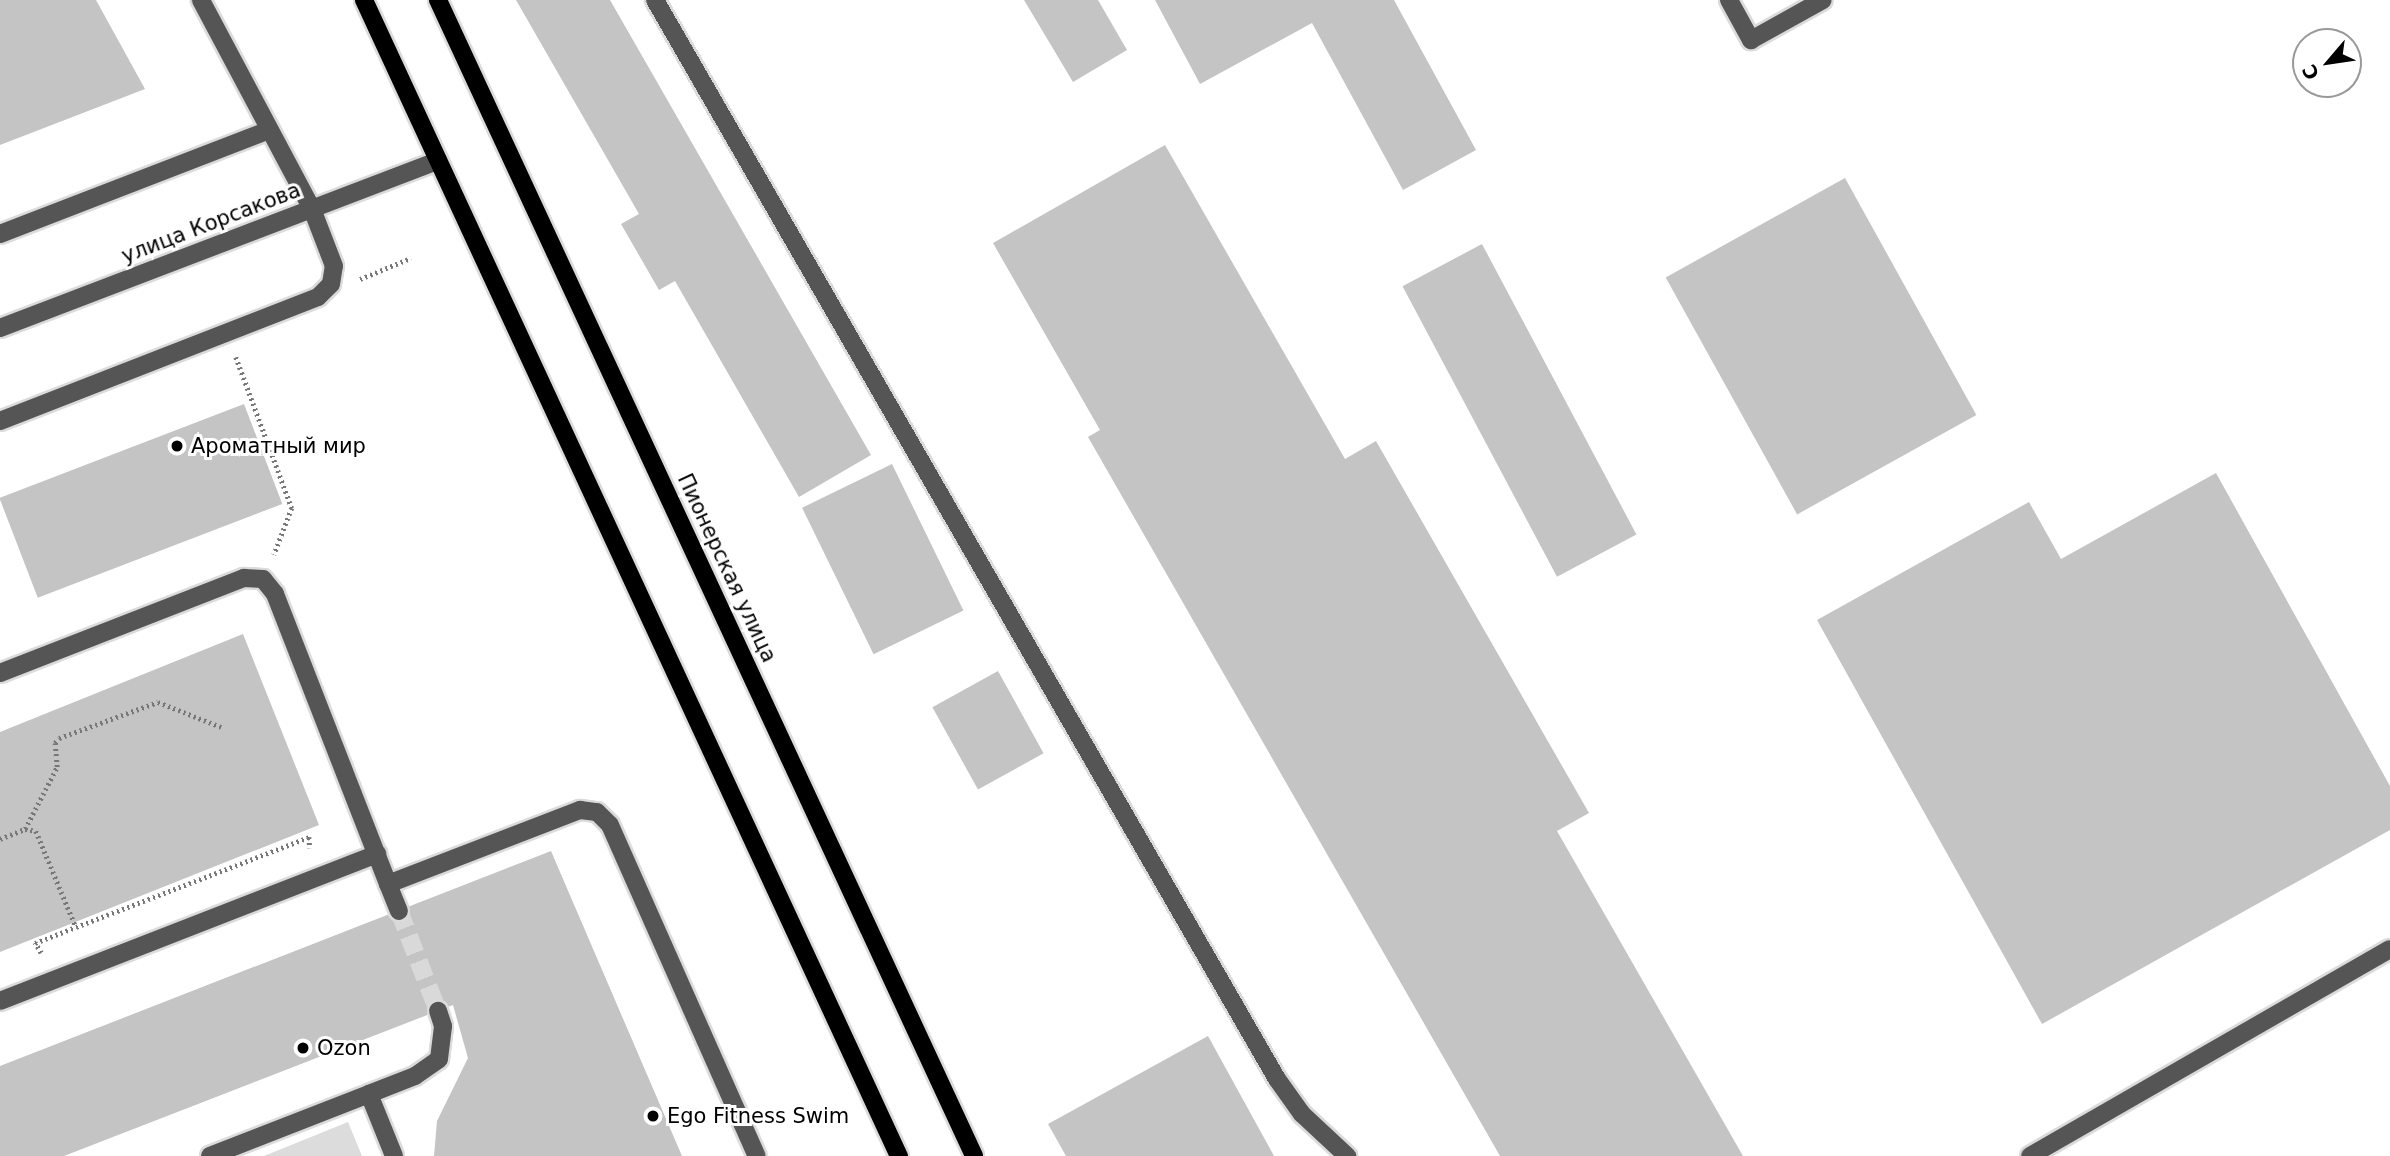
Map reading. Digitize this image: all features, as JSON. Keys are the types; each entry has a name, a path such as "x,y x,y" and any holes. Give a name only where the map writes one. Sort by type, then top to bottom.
{"main road":[{"path":"364,0 899,1156"},
{"name":"Пионерская улица","path":"438,0 974,1156"}],"street":[{"path":"0,421 318,297 331,284 334,266 312,209 201,0"},
{"path":"655,0 1277,1079 1302,1114 1347,1156"},
{"path":"1729,0 1751,40 1823,0"},
{"path":"0,233 270,130"},
{"name":"улица Корсакова","path":"0,328 438,161"},
{"path":"0,673 244,578 263,579 275,594 399,911"},
{"path":"388,884 580,810 597,812 610,825 757,1156"},
{"path":"0,1001 377,855"},
{"path":"2030,1156 2390,948"},
{"path":"210,1156 415,1076 439,1059 443,1026 438,1011"},
{"path":"369,1094 394,1156"}],"path":[{"path":"331,284 349,284 411,258"},
{"path":"226,333 292,508 263,579"},
{"path":"24,829 57,767 55,743 59,738 158,702 220,727"},
{"path":"0,839 24,829 36,831 42,839 76,927"},
{"path":"49,950 39,954 35,943 309,837 313,847 300,852"}],"shaded area":[{"path":"348,1122 362,1156 264,1156"}],"building":[{"path":"0,0 96,0 145,89 0,145"},
{"path":"516,0 610,0 871,455 799,497 675,281 659,290 621,224 639,214"},
{"path":"1024,0 1098,0 1127,50 1073,82"},
{"path":"1155,0 1394,0 1476,150 1403,190 1312,23 1200,84"},
{"path":"1165,145 1345,459 1376,441 1589,813 1557,831 1743,1156 1500,1156 1088,437 1100,430 993,243"},
{"path":"1845,178 1976,415 1797,514 1666,277"},
{"path":"1482,244 1636,534 1557,577 1403,286"},
{"path":"244,404 282,504 38,598 0,498"},
{"path":"892,464 963,611 874,654 802,508"},
{"path":"2216,473 2390,786 2390,830 2042,1024 1817,620 2029,502 2061,559"},
{"path":"243,634 319,825 0,952 0,732"},
{"path":"998,671 1044,753 978,790 932,707"},
{"path":"551,851 682,1156 434,1156 437,1121 468,1058 453,1005 64,1156 0,1156 0,1066"},
{"path":"1208,1036 1274,1156 1066,1156 1048,1124"}],"tunnel":[{"path":"399,911 438,1011"}],"place":[{"name":"Ароматный мир","path":"177,446"},
{"name":"Ozon","path":"303,1048"},
{"name":"Ego Fitness Swim","path":"653,1116"}]}
